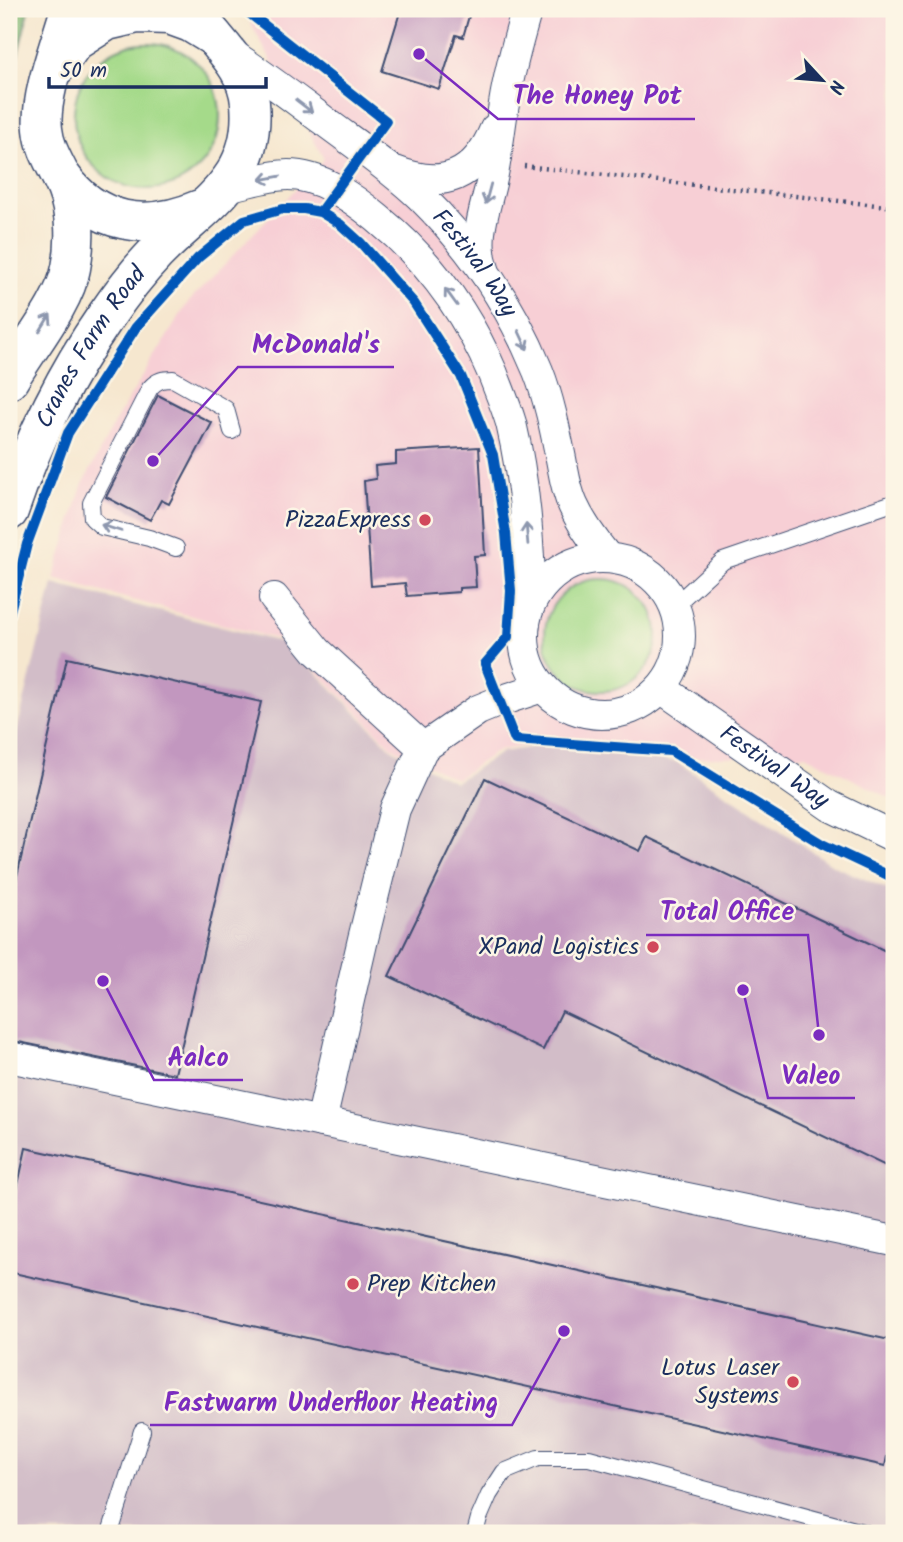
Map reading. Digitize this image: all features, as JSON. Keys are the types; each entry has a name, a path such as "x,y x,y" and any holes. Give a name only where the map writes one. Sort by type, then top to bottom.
{"main road":[{"path":"9,380 59,299 69,279 74,253 71,204 50,157 43,129 47,87 70,9"},
{"path":"47,87 55,68 74,42 107,21 137,13 169,15 212,33"},
{"name":"Cranes Farm Road","path":"9,511 35,444 98,328 127,286 155,254 215,197 239,167 250,137 250,101 241,72 212,33"},
{"path":"59,174 71,190 90,206 114,218 146,223 181,217 215,197"}],"street":[{"path":"385,166 396,172 426,180 442,180 461,174 477,160 494,132 504,102 527,9"},
{"name":"Festival Way","path":"212,33 252,67 385,166 419,196 463,244 507,306 538,373 549,406 572,503 592,539 608,558"},
{"path":"487,276 479,234 492,178 504,102"},
{"name":"Festival Way","path":"215,197 275,177 289,175 318,181 365,208 396,233 431,270 457,304 481,346 510,421 519,463 531,602"},
{"path":"608,558 634,564 656,579 674,606 680,630 678,656 661,688 641,704 616,713 589,713 563,704 542,687 527,662 523,633 531,602 548,579 572,563 608,558"},
{"path":"274,598 317,651 423,748"},
{"path":"320,1122 395,809 423,748 478,710 542,687"},
{"name":"Festival Way","path":"661,688 830,806 894,837"},
{"path":"9,1057 894,1241"}],"lane":[{"path":"176,548 149,538 102,527 92,518 91,503 150,387 156,381 173,379 226,409 232,431"},
{"path":"674,606 723,561 892,503"},
{"path":"110,1533 142,1431"},
{"path":"475,1533 489,1495 504,1472 538,1458 589,1458 866,1533"}],"path":[{"path":"513,165 894,207"}],"shaded area":[{"path":"243,9 894,9 894,800 805,755 677,758 552,742 499,750 456,779 392,747 288,642 54,579 82,486 117,418 187,304 324,159"},
{"path":"53,584 288,644 392,749 455,782 502,752 553,744 677,762 834,866 894,892 894,1533 9,1533 9,763"}],"green space":[{"path":"9,9 29,9 9,90"},
{"path":"147,43 175,49 198,65 214,88 220,116 214,144 198,167 175,183 147,189 119,183 96,167 80,144 74,116 80,88 96,65 119,49"},
{"path":"601,579 622,584 640,596 652,614 657,635 652,656 640,674 622,686 601,691 580,686 562,674 550,656 545,635 550,614 562,596 580,584"}],"building":[{"path":"401,9 471,9 463,37 456,35 439,89 382,71"},
{"path":"158,395 212,423 169,504 161,500 150,520 106,497"},
{"name":"PizzaExpress","path":"479,447 485,555 474,556 476,587 459,588 459,592 407,596 405,583 371,586 364,481 376,479 375,466 396,464 396,452"},
{"path":"67,658 261,702 175,1074 9,1040 9,911"},
{"path":"485,778 640,851 647,837 894,955 894,1170 562,1011 543,1050 389,976"},
{"path":"26,1148 894,1341 894,1424 885,1466 9,1272 9,1226"}],"cycle path":[{"path":"244,9 386,121 320,212"},
{"path":"9,615 27,544 68,433 136,327 198,258 244,220 283,209 320,212 340,224 361,243 414,303 461,376 493,455 506,533 511,591 508,637 485,664 515,740 671,751 822,844 894,878"}],"place":[{"name":"The Honey Pot","path":"419,54"},
{"name":"McDonald's","path":"153,461"},
{"name":"PizzaExpress","path":"425,520"},
{"name":"XPand Logistics","path":"653,947"},
{"name":"Aalco","path":"103,981"},
{"name":"Valeo","path":"743,990"},
{"name":"Total Office","path":"819,1035"},
{"name":"Prep Kitchen","path":"353,1284"},
{"name":"Fastwarm Underfloor Heating","path":"564,1331"},
{"name":"Lotus Laser Systems","path":"793,1382"}]}
